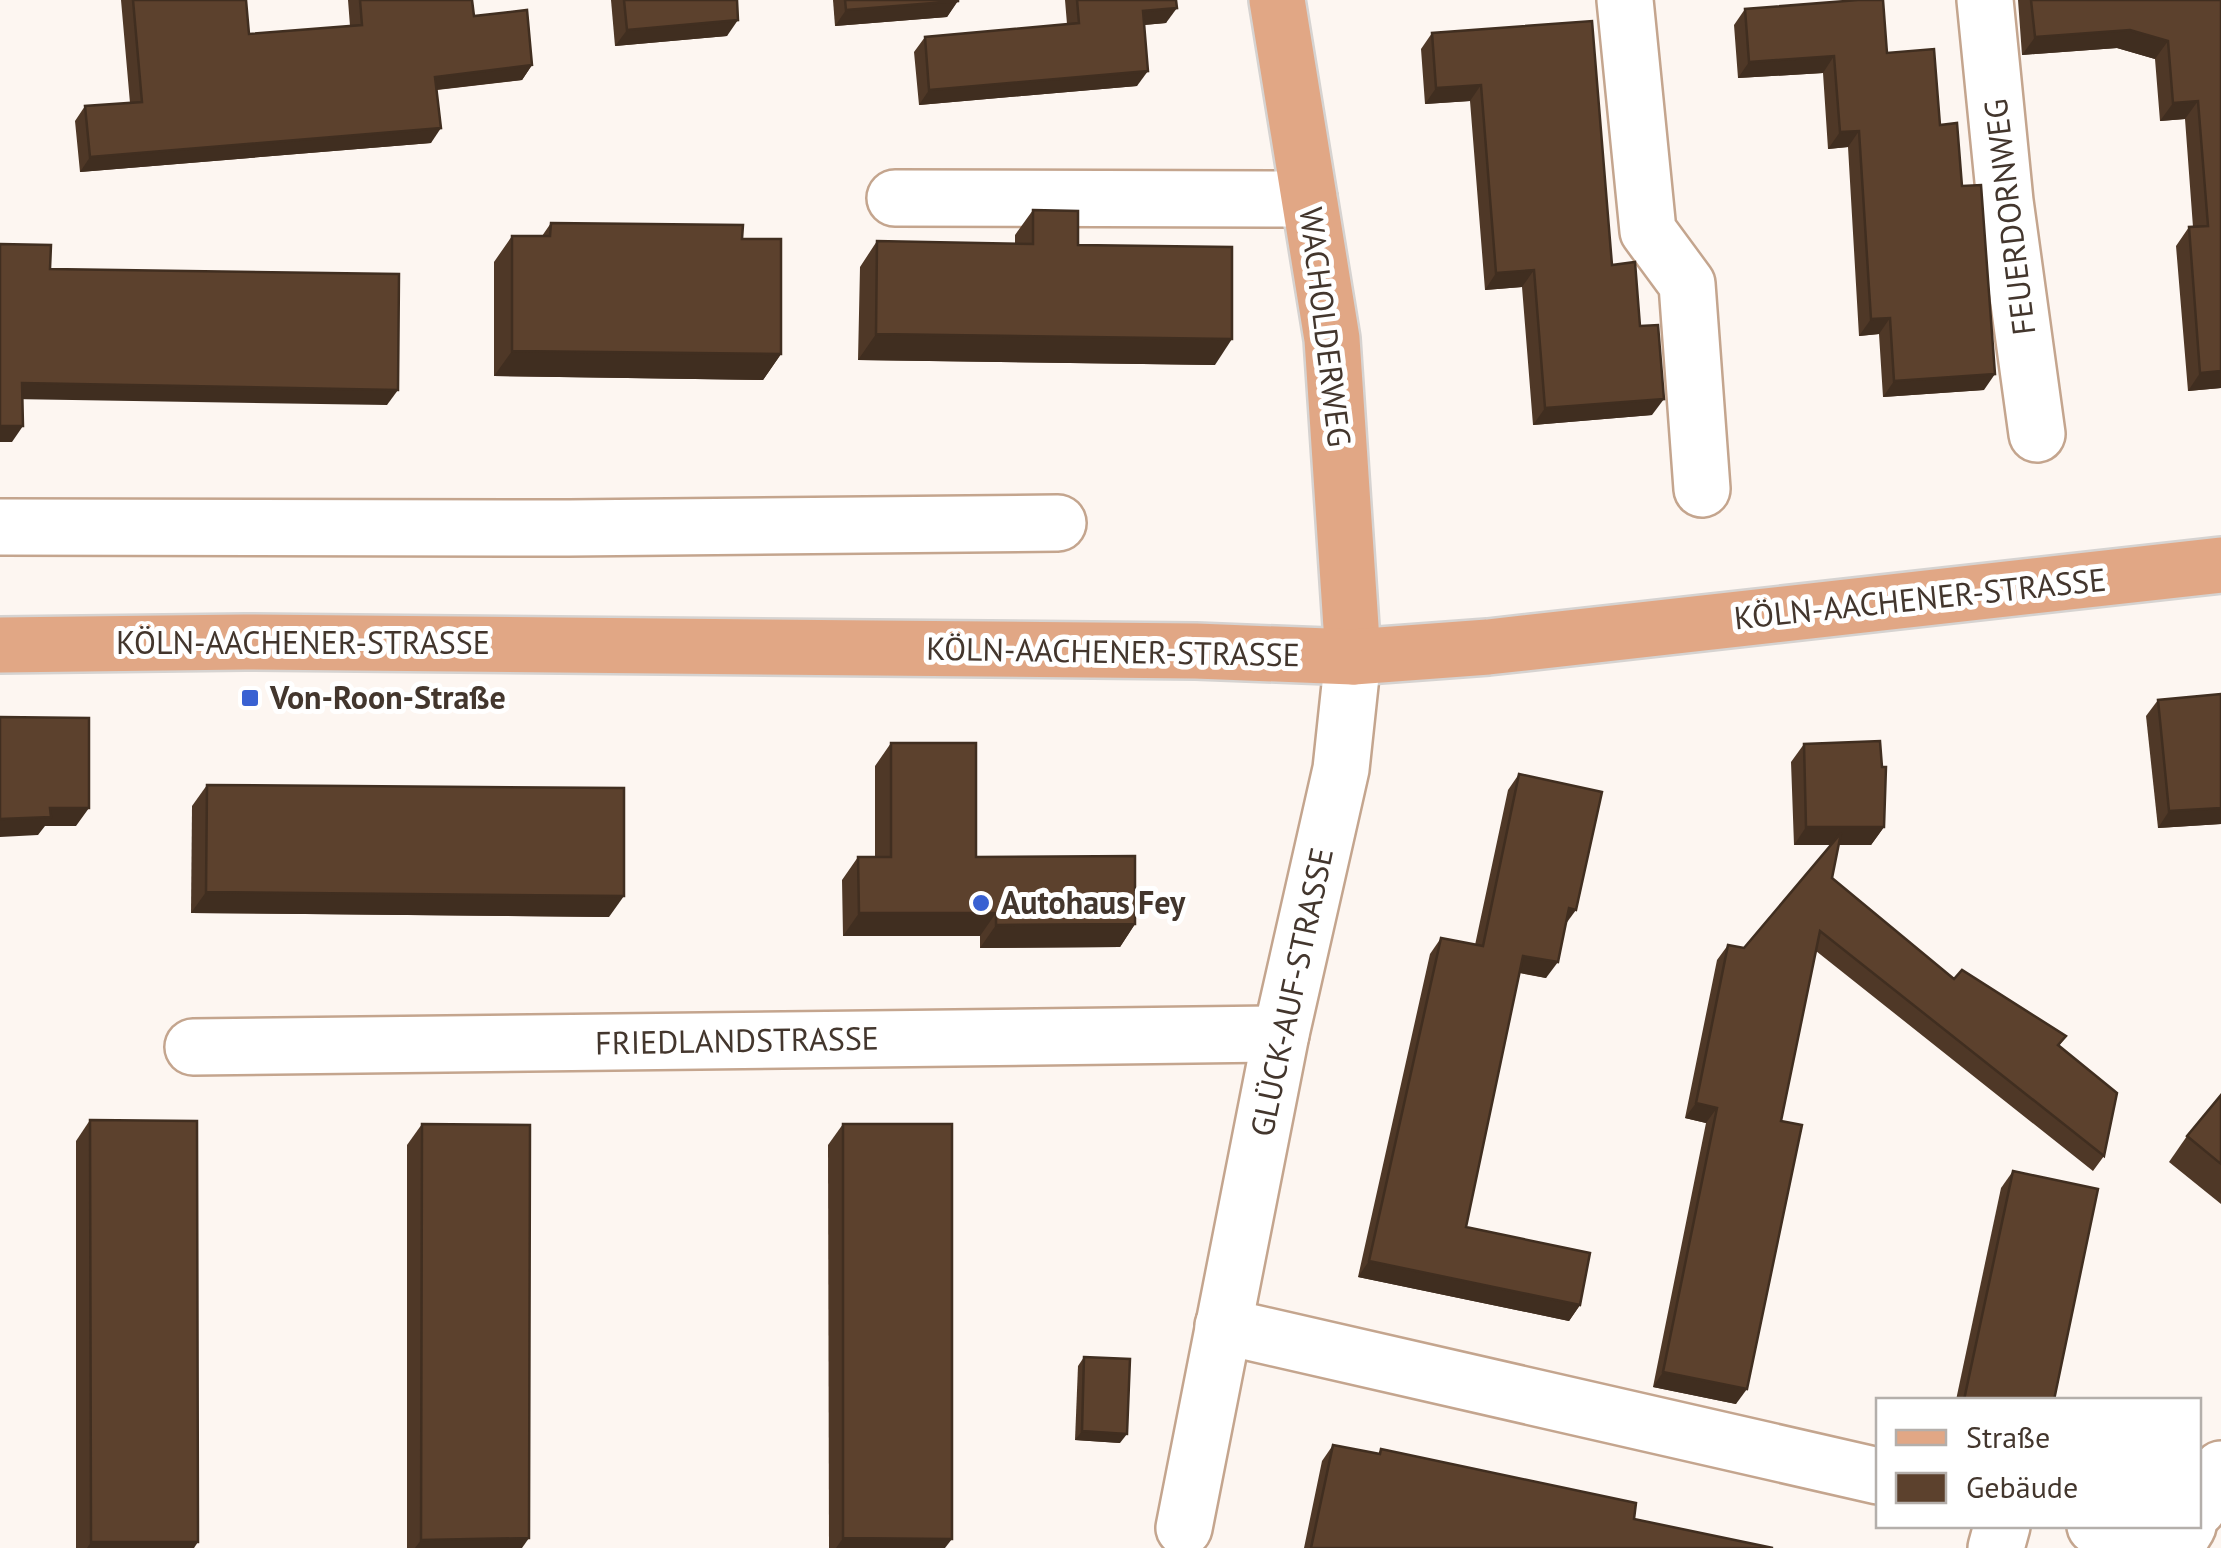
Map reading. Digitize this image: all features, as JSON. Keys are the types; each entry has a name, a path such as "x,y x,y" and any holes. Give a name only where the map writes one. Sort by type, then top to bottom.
{"main road":[{"name":"WACHOLDERWEG","path":"1276,0 1332,339 1353,657"},
{"name":"KÖLN-AACHENER-STRASSE","path":"0,644 1196,651 1353,657 1488,647 2221,565"}],"street":[{"path":"1625,0 1648,231 1687,284 1702,489"},
{"name":"FEUERDORNWEG","path":"1985,0 2005,201 2036,434"},
{"path":"894,198 1309,199"},
{"path":"0,528 1058,523"},
{"name":"GLÜCK-AUF-STRASSE","path":"1184,1528 1281,1034 1340,768 1353,657"},
{"name":"FRIEDLANDSTRASSE","path":"194,1047 1281,1034"},
{"path":"1223,1326 1876,1476"},
{"path":"2201,1503 2221,1469"},
{"path":"2105,1528 2177,1544 2187,1528"}],"building":[{"path":"133,0 246,0 249,34 362,25 360,0 472,0 474,16 527,10 532,65 435,77 441,128 90,157 85,106 142,102"},
{"path":"624,0 737,0 738,20 627,30"},
{"path":"845,0 958,0 958,1 846,10"},
{"path":"1077,0 1176,0 1177,8 1143,11 1148,71 929,90 925,37 1079,23"},
{"path":"1883,0 1887,53 1934,49 1940,125 1957,123 1962,186 1981,185 1995,374 1894,381 1890,318 1871,319 1859,131 1840,132 1834,56 1749,62 1745,9"},
{"path":"2031,0 2221,0 2221,371 2200,373 2189,227 2208,226 2198,101 2173,103 2168,41 2130,30 2035,37"},
{"path":"1592,21 1612,265 1635,262 1640,326 1658,325 1664,399 1545,408 1534,270 1496,273 1481,85 1436,88 1432,33"},
{"path":"1033,210 1078,211 1078,245 1232,247 1232,339 876,334 877,241 1033,244"},
{"path":"551,223 743,225 742,239 781,239 781,354 512,351 512,236 550,236"},
{"path":"0,244 51,245 50,269 399,274 398,390 22,383 23,426 0,426"},
{"path":"2221,694 2221,808 2169,811 2158,700"},
{"path":"0,717 89,718 89,808 50,808 51,817 0,819"},
{"path":"1880,741 1882,767 1886,767 1884,827 1806,827 1804,744"},
{"path":"891,743 976,743 976,857 1135,856 1135,924 996,925 996,913 859,913 858,857 891,857"},
{"path":"1519,774 1602,792 1576,910 1569,908 1558,962 1523,956 1466,1227 1590,1253 1580,1305 1369,1261 1441,938 1483,946"},
{"path":"207,785 624,788 624,896 206,892"},
{"path":"1841,833 1832,878 1954,979 1962,970 2066,1036 2058,1045 2117,1093 2104,1156 1820,931 1781,1121 1802,1125 1747,1389 1663,1372 1717,1108 1696,1103 1728,945 1744,948"},
{"path":"2221,1095 2221,1164 2187,1136"},
{"path":"90,1120 197,1121 198,1542 91,1542"},
{"path":"422,1124 530,1125 529,1538 421,1540"},
{"path":"843,1124 952,1124 952,1539 843,1538"},
{"path":"2013,1171 2098,1189 2054,1398 1964,1398"},
{"path":"1084,1357 1130,1359 1127,1434 1082,1431"},
{"path":"1333,1445 1380,1454 1381,1449 1636,1503 1634,1519 1773,1548 1311,1548"}],"place":[{"name":"Von-Roon-Straße","path":"250,698"},
{"name":"Autohaus Fey","path":"981,903"}]}
